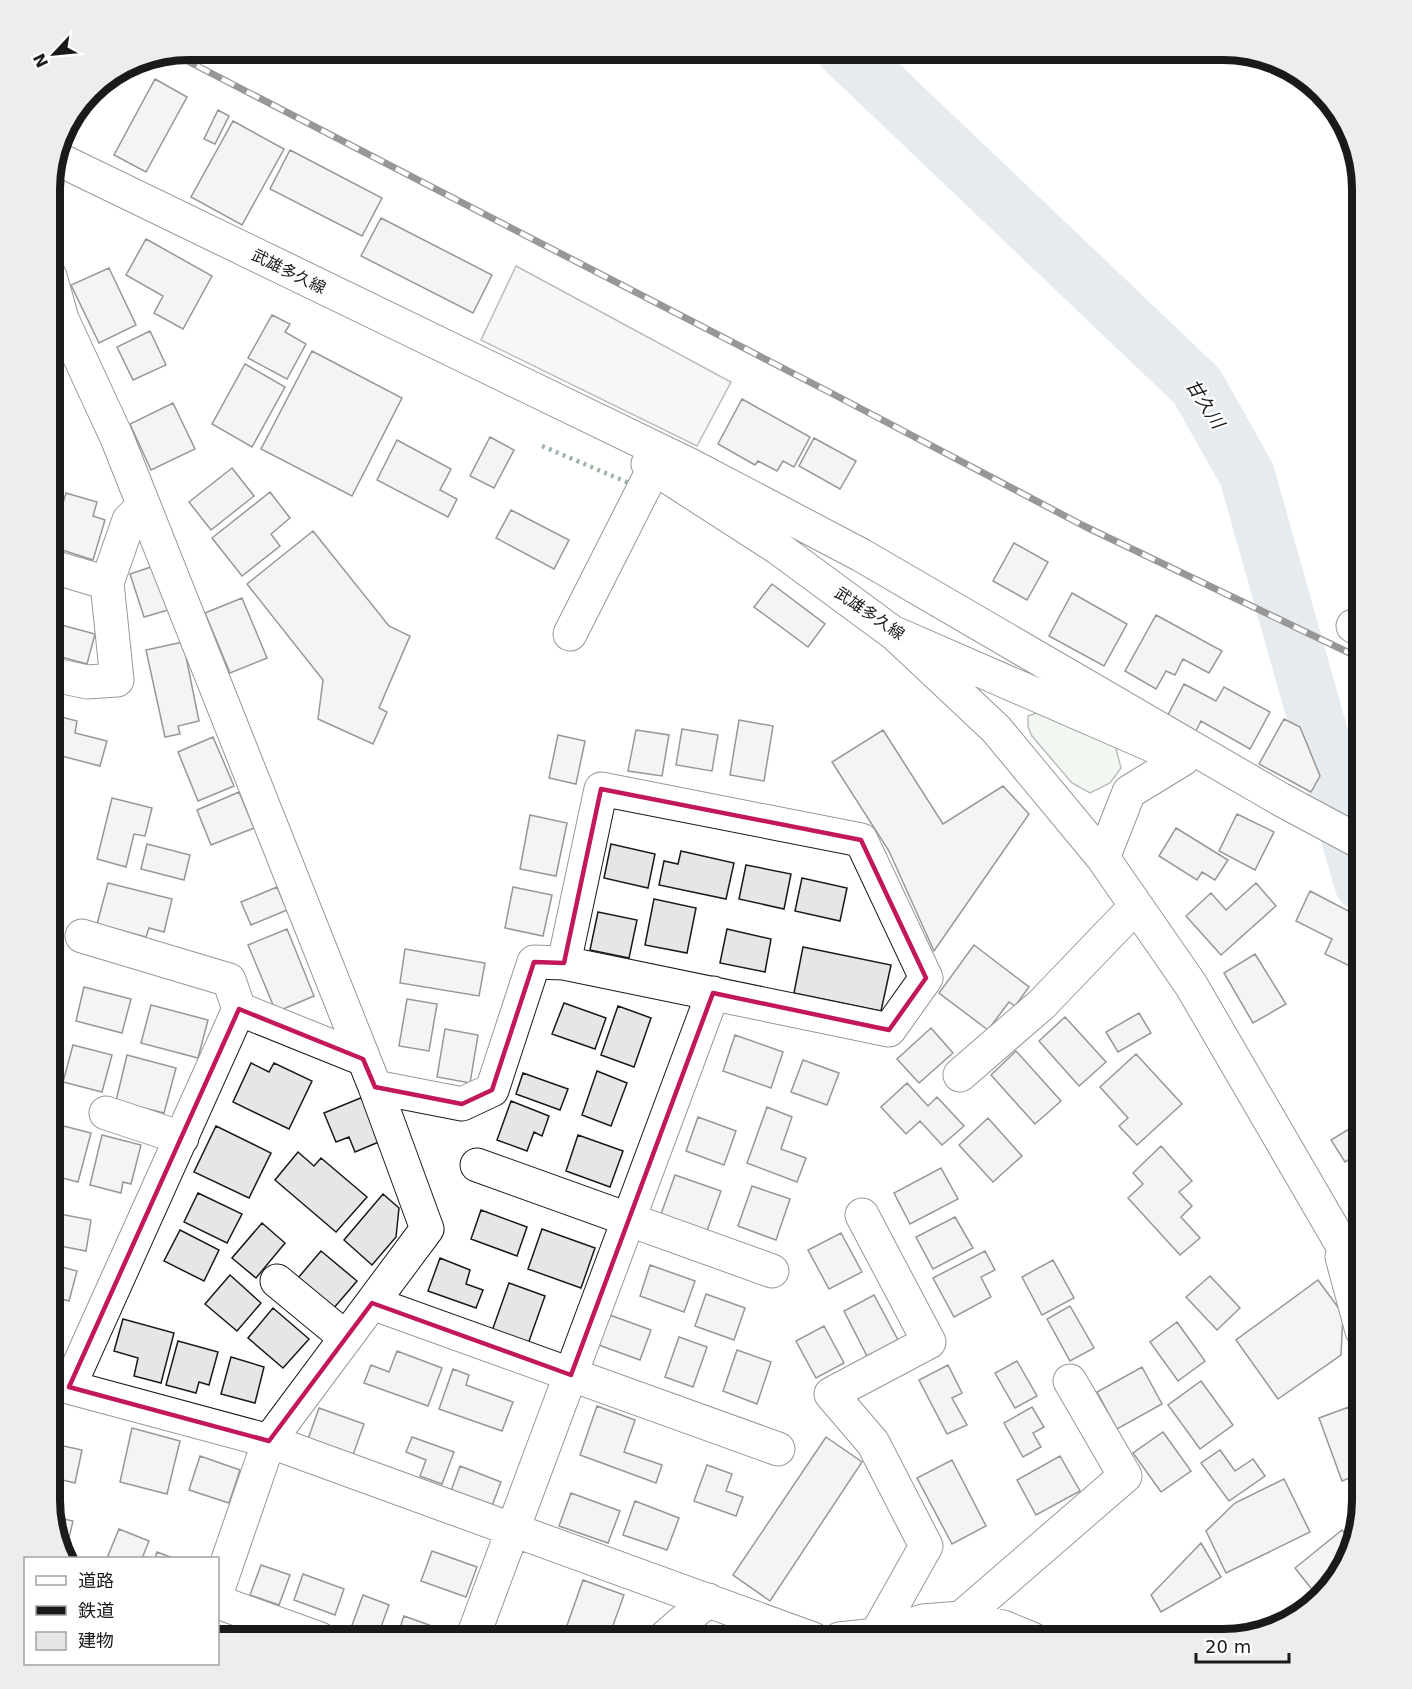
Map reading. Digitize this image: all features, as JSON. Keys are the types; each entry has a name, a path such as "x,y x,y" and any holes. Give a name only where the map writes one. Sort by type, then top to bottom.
{"street":[{"name":"武雄多久線","path":"63,161 690,465 861,555 1280,799 1348,836"},
{"path":"60,313 117,438 369,1073 427,1229 269,1441 219,1586"},
{"name":"武雄多久線","path":"522,384 778,548 892,632 1280,799"},
{"path":"570,634 654,468"},
{"path":"60,676 87,682 117,680 107,583 129,520 143,506"},
{"path":"60,569 107,583"},
{"path":"892,632 996,729 1102,858 1191,985 1352,1262"},
{"path":"1102,858 1130,792 1183,759"},
{"path":"239,1009 369,1073 462,1104 492,1090 534,962 564,963 889,1030 926,978 861,840 601,789 564,963"},
{"path":"960,1075 1042,1004 1136,906"},
{"path":"60,1383 182,1138 239,1009 229,980 82,936"},
{"path":"476,1629 714,993"},
{"path":"106,1113 182,1138"},
{"path":"477,1165 772,1271"},
{"path":"862,1215 929,1342 831,1394 873,1443 926,1545 879,1629"},
{"path":"1336,1234 1352,1294"},
{"path":"277,1281 346,1338"},
{"path":"372,1303 778,1449"},
{"path":"960,1618 1125,1476 1070,1381"},
{"path":"60,1385 269,1441 784,1629"},
{"path":"675,1629 708,1600"},
{"path":"219,1602 290,1629"},
{"path":"896,1629 923,1621 960,1618 1007,1629"}],"highlighted area":[{"path":"601,789 861,840 926,978 889,1030 713,993 571,1375 372,1303 269,1441 69,1387 239,1009 363,1059 375,1087 462,1104 492,1090 534,962 564,963"}],"green space":[{"path":"1042,711 1115,745 1121,768 1110,783 1090,793 1072,783 1032,736 1028,727 1028,716"}],"shaded area":[{"path":"516,266 731,382 697,446 481,340"}],"building":[{"path":"155,79 187,97 146,172 114,155"},
{"path":"218,110 229,116 215,144 204,139"},
{"path":"233,121 284,149 242,225 191,197"},
{"path":"290,150 382,198 362,236 270,189"},
{"path":"381,218 492,275 473,313 361,256"},
{"path":"146,239 212,276 183,329 154,313 163,296 126,275"},
{"path":"109,268 136,325 99,343 71,285"},
{"path":"272,315 290,324 285,332 306,344 287,379 248,358"},
{"path":"150,331 166,365 133,380 117,347"},
{"path":"312,351 402,398 352,496 261,449"},
{"path":"245,364 285,387 252,447 212,424"},
{"path":"742,399 810,437 794,467 783,461 777,471 758,461 755,465 718,444"},
{"path":"173,403 195,449 151,470 130,424"},
{"path":"490,437 514,450 494,488 470,476"},
{"path":"814,438 856,461 840,489 799,466"},
{"path":"397,440 451,469 440,490 457,499 448,517 377,480"},
{"path":"232,468 254,496 211,530 189,502"},
{"path":"270,492 290,518 271,534 280,546 242,576 212,538"},
{"path":"66,493 97,502 93,516 105,520 93,560 60,549 60,513"},
{"path":"511,510 569,540 554,569 496,538"},
{"path":"313,531 389,626 410,636 379,708 387,712 373,744 318,719 323,680 247,584"},
{"path":"1014,543 1048,562 1027,600 993,581"},
{"path":"154,566 168,610 144,617 130,574"},
{"path":"772,584 825,624 808,647 754,607"},
{"path":"1072,593 1127,624 1104,666 1049,636"},
{"path":"242,598 267,658 230,673 205,613"},
{"path":"1156,615 1222,651 1209,673 1183,659 1175,675 1166,671 1156,689 1125,671"},
{"path":"60,625 95,634 87,664 60,657"},
{"path":"183,642 199,721 178,726 180,734 165,737 146,650"},
{"path":"1184,684 1216,701 1224,687 1270,712 1250,749 1201,721 1196,731 1168,715"},
{"path":"60,717 77,721 75,733 107,741 100,766 60,756"},
{"path":"1284,719 1300,727 1320,776 1311,792 1259,764"},
{"path":"739,720 773,726 764,781 730,775"},
{"path":"682,729 718,735 712,771 676,765"},
{"path":"636,730 669,735 662,776 628,771"},
{"path":"883,730 943,824 1003,786 1029,814 934,951 889,851 832,762"},
{"path":"558,735 585,741 576,784 549,778"},
{"path":"213,737 234,786 198,801 178,752"},
{"path":"239,792 254,828 211,845 197,810"},
{"path":"112,798 152,808 145,836 134,834 126,867 97,859"},
{"path":"1237,814 1274,832 1255,870 1219,851"},
{"path":"530,815 567,823 556,876 520,869"},
{"path":"1176,828 1228,860 1215,880 1202,872 1197,880 1159,856"},
{"path":"147,844 190,855 184,880 141,869"},
{"path":"611,844 655,854 648,888 604,878"},
{"path":"681,851 734,863 726,899 659,885 664,861 678,864"},
{"path":"746,865 791,874 784,909 739,899"},
{"path":"802,878 847,888 840,921 795,911"},
{"path":"108,883 172,899 164,932 149,928 146,937 97,924"},
{"path":"1256,883 1276,906 1221,955 1186,916 1211,893 1226,910"},
{"path":"277,887 287,910 251,925 241,902"},
{"path":"513,887 552,895 543,936 505,928"},
{"path":"1310,891 1352,913 1352,967 1325,954 1332,939 1296,921"},
{"path":"654,899 696,908 687,953 645,945"},
{"path":"598,912 637,920 629,958 590,950"},
{"path":"287,929 314,996 276,1012 248,945"},
{"path":"727,929 771,939 765,972 720,963"},
{"path":"974,945 1029,987 1015,1006 1009,1002 988,1030 939,993"},
{"path":"803,947 891,965 881,1011 794,993"},
{"path":"405,949 485,963 479,996 400,983"},
{"path":"1255,954 1286,1004 1253,1023 1224,973"},
{"path":"84,987 131,999 122,1033 76,1021"},
{"path":"407,999 437,1004 429,1051 399,1046"},
{"path":"564,1003 606,1018 595,1049 552,1034"},
{"path":"151,1005 208,1020 198,1058 141,1043"},
{"path":"618,1006 651,1018 634,1067 601,1055"},
{"path":"1139,1013 1151,1033 1118,1052 1106,1032"},
{"path":"1065,1017 1106,1062 1079,1086 1039,1041"},
{"path":"931,1028 953,1053 919,1083 897,1059"},
{"path":"445,1029 478,1035 470,1083 437,1077"},
{"path":"735,1035 783,1052 771,1088 723,1071"},
{"path":"73,1045 112,1055 102,1092 63,1082"},
{"path":"1016,1051 1061,1101 1035,1124 991,1075"},
{"path":"1136,1054 1182,1104 1137,1145 1119,1126 1128,1118 1100,1087"},
{"path":"127,1055 176,1068 164,1113 116,1101"},
{"path":"803,1060 839,1073 827,1105 791,1092"},
{"path":"251,1063 269,1072 274,1063 312,1081 289,1129 233,1102"},
{"path":"597,1071 627,1083 611,1126 582,1115"},
{"path":"523,1073 568,1089 560,1110 516,1094"},
{"path":"907,1083 928,1106 937,1097 964,1126 942,1145 920,1121 906,1134 881,1107"},
{"path":"363,1097 381,1141 355,1152 349,1137 336,1142 324,1113"},
{"path":"511,1101 549,1116 542,1136 534,1132 527,1151 497,1140"},
{"path":"767,1107 792,1117 781,1149 806,1158 797,1182 747,1163"},
{"path":"698,1117 736,1131 724,1165 686,1151"},
{"path":"988,1118 1022,1156 993,1182 959,1145"},
{"path":"60,1125 91,1133 78,1182 60,1178"},
{"path":"216,1126 271,1153 249,1198 194,1172"},
{"path":"1352,1127 1352,1157 1345,1162 1331,1140"},
{"path":"102,1135 141,1145 131,1184 123,1182 121,1193 90,1185"},
{"path":"578,1135 623,1151 610,1187 566,1171"},
{"path":"1161,1146 1192,1181 1179,1192 1192,1206 1181,1217 1200,1238 1180,1255 1128,1198 1143,1184 1133,1173"},
{"path":"298,1152 314,1166 321,1158 367,1197 336,1232 275,1180"},
{"path":"941,1168 958,1199 910,1224 894,1193"},
{"path":"675,1175 721,1191 707,1231 661,1214"},
{"path":"752,1186 790,1199 776,1240 738,1226"},
{"path":"198,1193 242,1214 227,1243 184,1222"},
{"path":"383,1194 399,1208 396,1237 372,1265 344,1240"},
{"path":"481,1210 527,1227 517,1256 471,1239"},
{"path":"60,1214 91,1220 86,1251 60,1246"},
{"path":"955,1217 973,1248 933,1269 916,1237"},
{"path":"262,1223 285,1243 256,1278 232,1258"},
{"path":"542,1229 595,1248 581,1288 528,1269"},
{"path":"180,1230 219,1250 204,1281 164,1261"},
{"path":"841,1233 862,1272 829,1289 808,1250"},
{"path":"321,1251 357,1281 327,1316 292,1285"},
{"path":"985,1251 995,1270 981,1277 991,1297 954,1317 933,1278"},
{"path":"440,1258 470,1270 466,1284 483,1290 476,1308 428,1291"},
{"path":"1053,1260 1074,1298 1042,1315 1022,1277"},
{"path":"650,1265 695,1281 684,1312 640,1296"},
{"path":"60,1267 77,1271 69,1301 60,1299"},
{"path":"230,1275 261,1303 237,1331 205,1304"},
{"path":"1210,1276 1240,1308 1217,1330 1186,1297"},
{"path":"1318,1280 1343,1314 1341,1355 1278,1399 1236,1340"},
{"path":"509,1283 545,1296 528,1344 492,1331"},
{"path":"706,1294 745,1308 734,1340 695,1326"},
{"path":"874,1295 898,1340 867,1356 844,1311"},
{"path":"1070,1306 1094,1348 1070,1361 1047,1319"},
{"path":"273,1308 309,1339 283,1368 248,1338"},
{"path":"607,1314 651,1330 640,1360 596,1344"},
{"path":"123,1319 174,1333 161,1383 134,1376 138,1358 114,1351"},
{"path":"1177,1322 1205,1361 1178,1381 1150,1342"},
{"path":"824,1326 844,1363 816,1378 796,1341"},
{"path":"679,1337 707,1347 693,1387 665,1377"},
{"path":"178,1341 218,1352 209,1385 199,1382 196,1393 166,1385"},
{"path":"737,1350 771,1362 757,1404 723,1391"},
{"path":"397,1351 442,1368 428,1406 364,1383 371,1365 389,1372"},
{"path":"231,1357 264,1367 255,1403 221,1394"},
{"path":"1017,1361 1037,1396 1015,1408 995,1373"},
{"path":"948,1365 962,1393 952,1398 967,1425 947,1434 919,1380"},
{"path":"1142,1367 1162,1404 1117,1429 1097,1392"},
{"path":"453,1369 469,1375 466,1385 513,1402 502,1431 439,1409"},
{"path":"1201,1381 1233,1425 1200,1449 1168,1405"},
{"path":"597,1406 635,1420 624,1452 662,1465 656,1483 580,1455"},
{"path":"1032,1407 1044,1427 1033,1433 1041,1447 1023,1457 1004,1423"},
{"path":"1349,1407 1352,1416 1352,1477 1342,1481 1319,1418"},
{"path":"319,1408 364,1424 353,1455 308,1439"},
{"path":"132,1428 180,1441 167,1494 120,1482"},
{"path":"1163,1432 1191,1471 1161,1492 1133,1453"},
{"path":"412,1437 454,1452 442,1484 420,1476 426,1460 406,1452"},
{"path":"826,1437 862,1462 770,1601 733,1575"},
{"path":"60,1445 82,1450 75,1483 60,1479"},
{"path":"1220,1450 1235,1471 1253,1459 1265,1476 1229,1501 1201,1463"},
{"path":"200,1456 240,1470 229,1503 189,1490"},
{"path":"1060,1456 1080,1491 1036,1515 1017,1480"},
{"path":"952,1460 986,1526 952,1544 917,1478"},
{"path":"707,1465 732,1474 726,1491 743,1497 736,1516 694,1501"},
{"path":"460,1466 501,1482 492,1506 451,1491"},
{"path":"1284,1479 1310,1532 1226,1573 1206,1531 1235,1503"},
{"path":"571,1493 620,1511 608,1543 559,1526"},
{"path":"635,1501 679,1518 667,1550 623,1535"},
{"path":"61,1518 73,1521 68,1542 62,1525"},
{"path":"119,1529 149,1541 143,1556 146,1557 107,1557"},
{"path":"1342,1530 1347,1536 1339,1557 1314,1591 1295,1568"},
{"path":"1201,1543 1221,1577 1161,1612 1151,1595"},
{"path":"432,1551 477,1567 466,1597 421,1581"},
{"path":"157,1552 170,1557 155,1557"},
{"path":"261,1565 290,1575 279,1605 250,1595"},
{"path":"303,1574 344,1589 335,1615 294,1600"},
{"path":"583,1580 624,1595 612,1629 566,1629"},
{"path":"363,1595 389,1605 380,1629 351,1628"},
{"path":"404,1616 440,1629 399,1629"}],"waterway":[{"name":"甘久川","path":"855,60 1197,386 1247,475 1352,848"}],"railway":[{"path":"186,60 1084,526 1352,654"}],"hedge":[{"path":"542,446 629,483"}]}
